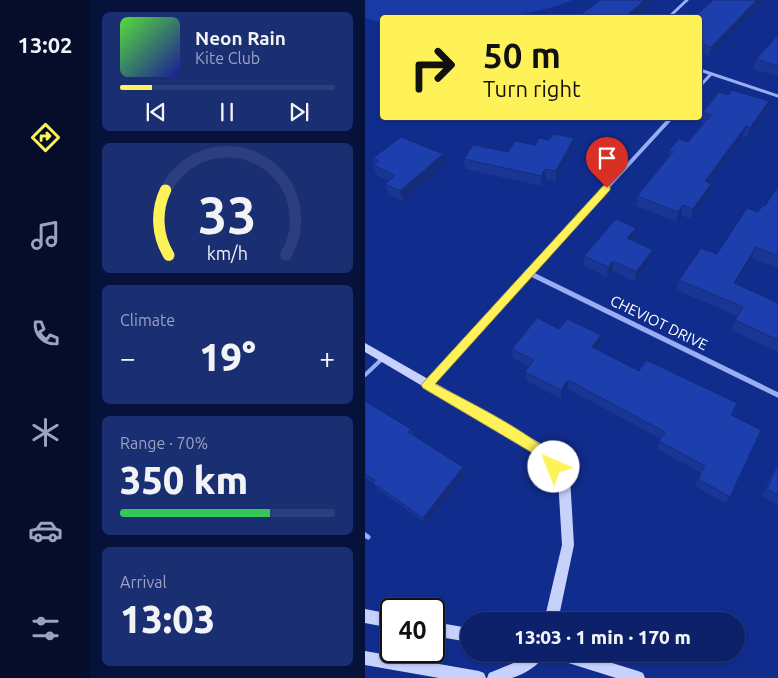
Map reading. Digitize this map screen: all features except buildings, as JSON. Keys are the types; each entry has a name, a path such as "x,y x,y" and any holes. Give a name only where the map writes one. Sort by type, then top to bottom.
{"street":[{"path":"671,15 687,0"},
{"path":"702,71 778,96"},
{"path":"702,84 711,74"},
{"path":"427,385 669,120"},
{"name":"CHEVIOT DRIVE","path":"529,273 778,395"},
{"path":"365,347 535,447 564,477 568,545 553,612"},
{"path":"365,616 380,619"},
{"path":"445,631 460,633"},
{"path":"365,658 479,678"},
{"path":"494,678 521,667 528,662"},
{"path":"587,662 638,678"}],"lane":[{"path":"365,375 383,358"}],"shaded area":[{"path":"365,0 573,0 550,8 511,15 380,15 380,22 365,18"}],"route":[{"path":"554,467 535,447 427,385 607,188"}]}
